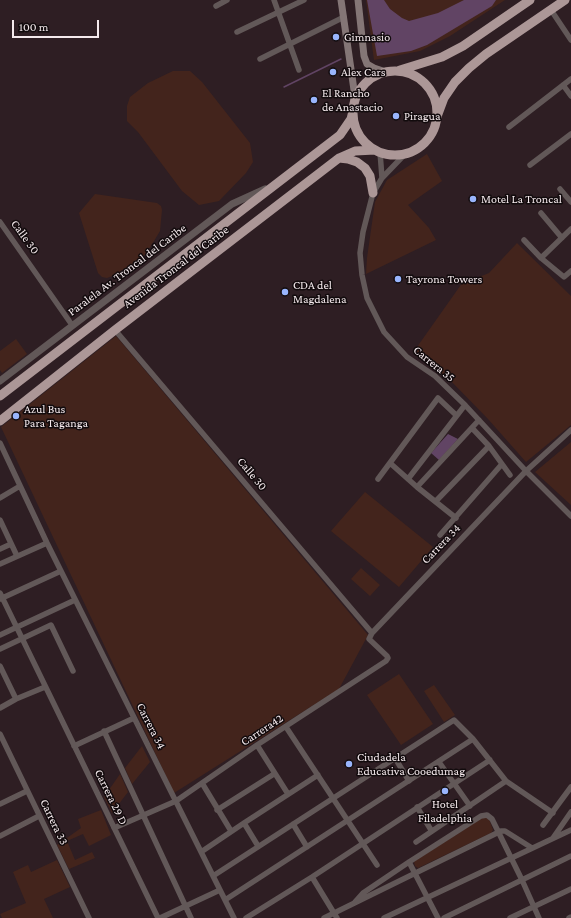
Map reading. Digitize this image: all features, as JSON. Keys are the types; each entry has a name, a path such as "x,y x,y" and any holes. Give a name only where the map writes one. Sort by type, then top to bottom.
{"highway":[{"path":"530,0 463,46 442,57 398,71 378,74 365,83 360,89 353,107 353,119 358,134 369,146 377,151 388,154 406,153 414,150 428,138 436,123 439,109 444,98 455,82 469,68 486,54 565,0"},
{"path":"398,71 415,76 429,88 436,105 436,123"},
{"name":"Avenida Troncal del Caribe","path":"0,396 340,135 352,119 353,107"},
{"name":"Avenida Troncal del Caribe","path":"0,421 115,330 339,158 355,151 377,151"},
{"path":"339,158 357,162 364,168 370,176 373,193"}],"main road":[{"path":"341,0 354,90 353,107"},
{"path":"358,0 364,56 367,64 386,72"}],"street":[{"path":"216,6 228,0"},
{"path":"274,0 298,70"},
{"path":"237,32 304,0"},
{"path":"551,10 571,40"},
{"path":"260,59 344,18"},
{"path":"509,127 571,79"},
{"path":"563,85 571,96"},
{"path":"530,164 571,134"},
{"path":"377,151 382,178"},
{"name":"Carrera 35","path":"406,153 382,178 373,193 363,232 360,253 362,276 367,298 384,332 407,357 435,376 571,516"},
{"name":"Paralela Av. Troncal del Caribe","path":"0,381 232,204 273,186"},
{"path":"560,189 571,202"},
{"path":"541,213 562,238"},
{"name":"Calle 30","path":"0,222 72,325"},
{"path":"541,258 571,229"},
{"path":"524,240 541,258 564,277 571,271"},
{"name":"Calle 30","path":"115,330 372,633"},
{"path":"378,479 438,398 456,415"},
{"path":"408,479 456,415 465,406"},
{"path":"417,487 479,420"},
{"path":"472,428 489,446 510,475"},
{"name":"Carrera 34","path":"372,633 526,471 571,430"},
{"name":"Carrera 34","path":"0,443 2,454 20,486 47,544 234,918"},
{"path":"436,501 489,446"},
{"path":"390,463 456,518"},
{"path":"440,535 502,464"},
{"path":"0,498 20,486"},
{"path":"0,520 17,556"},
{"path":"0,550 11,544"},
{"path":"0,564 47,544"},
{"path":"1,597 61,571"},
{"name":"Carrera 29 D","path":"1,597 159,918"},
{"path":"0,635 75,600"},
{"path":"0,649 51,625 73,671"},
{"name":"Carrera42","path":"114,828 176,801 257,745 386,661 388,658 387,656 369,639 372,633"},
{"path":"0,666 16,699"},
{"path":"0,708 16,699 46,687"},
{"path":"74,746 134,718"},
{"path":"213,876 454,720 473,739 506,781 553,813"},
{"path":"286,727 377,865"},
{"path":"104,731 191,918"},
{"name":"Carrera 33","path":"0,734 2,742 89,918"},
{"path":"225,900 473,739"},
{"path":"257,745 288,794"},
{"path":"395,758 409,781"},
{"path":"246,918 490,760"},
{"path":"439,762 470,806"},
{"path":"217,810 274,774"},
{"path":"202,852 244,822 318,775"},
{"path":"416,842 431,830 470,806 506,781"},
{"path":"202,783 231,831"},
{"path":"543,825 569,790"},
{"path":"569,790 571,799"},
{"path":"0,804 27,791"},
{"path":"418,807 431,830"},
{"path":"553,838 571,812"},
{"path":"355,902 363,893 409,862 481,816 487,815 492,819 539,918"},
{"path":"0,836 39,816"},
{"path":"244,822 258,846"},
{"path":"293,824 307,847"},
{"path":"384,918 571,830"},
{"path":"324,918 336,916 355,902 416,874 498,833 505,831 532,848"},
{"path":"444,918 571,856"},
{"path":"409,862 429,897 438,918"},
{"path":"312,876 336,916"},
{"path":"510,918 571,889"},
{"path":"159,918 220,890"}],"shaded area":[{"path":"366,0 505,0 450,36 420,51 374,60"},
{"path":"367,0 384,0 390,9 402,18 409,21 438,13 464,0 496,0 492,6 427,45 411,51 377,56"},
{"path":"173,71 190,71 202,82 250,143 253,162 246,173 219,201 199,205 182,191 138,132 127,121 127,106 130,97 148,83"},
{"path":"427,154 442,181 408,205 429,228 436,240 366,274 375,202 387,180"},
{"path":"95,194 157,203 161,206 162,210 160,231 142,259 123,272 107,278 102,277 98,273 79,213"},
{"path":"517,243 571,296 571,425 526,462 488,419 449,379 414,354 417,347 465,279 474,279 489,273"},
{"path":"116,336 368,635 339,689 174,793 1,427"},
{"path":"16,339 27,354 2,373 0,370 0,351"},
{"path":"448,434 458,439 439,460 431,453"},
{"path":"571,442 571,505 535,472"},
{"path":"365,492 433,547 399,587 331,531"},
{"path":"361,568 380,585 370,596 351,579"},
{"path":"399,674 433,724 401,745 367,695"},
{"path":"434,685 455,715 444,722 424,691"},
{"path":"142,746 150,762 132,784 125,768"},
{"path":"120,774 128,792 112,813 104,797"},
{"path":"101,810 111,835 89,846 83,834 67,841 75,860 92,852 95,858 69,869 57,845 81,828 78,819"},
{"path":"484,817 489,819 493,830 491,833 418,868 415,866 414,862 416,860"},
{"path":"57,860 70,887 44,899 53,918 2,918 0,914 26,903 13,872 28,865 31,872"}],"waterway":[{"path":"284,87 341,59"}],"place":[{"name":"Gimnasio","path":"336,37"},
{"name":"Alex Cars","path":"333,72"},
{"name":"El Rancho de Anastacio","path":"314,100"},
{"name":"Piragua","path":"396,116"},
{"name":"Motel La Troncal","path":"473,199"},
{"name":"Tayrona Towers","path":"398,279"},
{"name":"CDA del Magdalena","path":"285,292"},
{"name":"Azul Bus Para Taganga","path":"16,416"},
{"name":"Ciudadela Educativa Cooedumag","path":"349,764"},
{"name":"Hotel Filadelphia","path":"445,791"}]}
